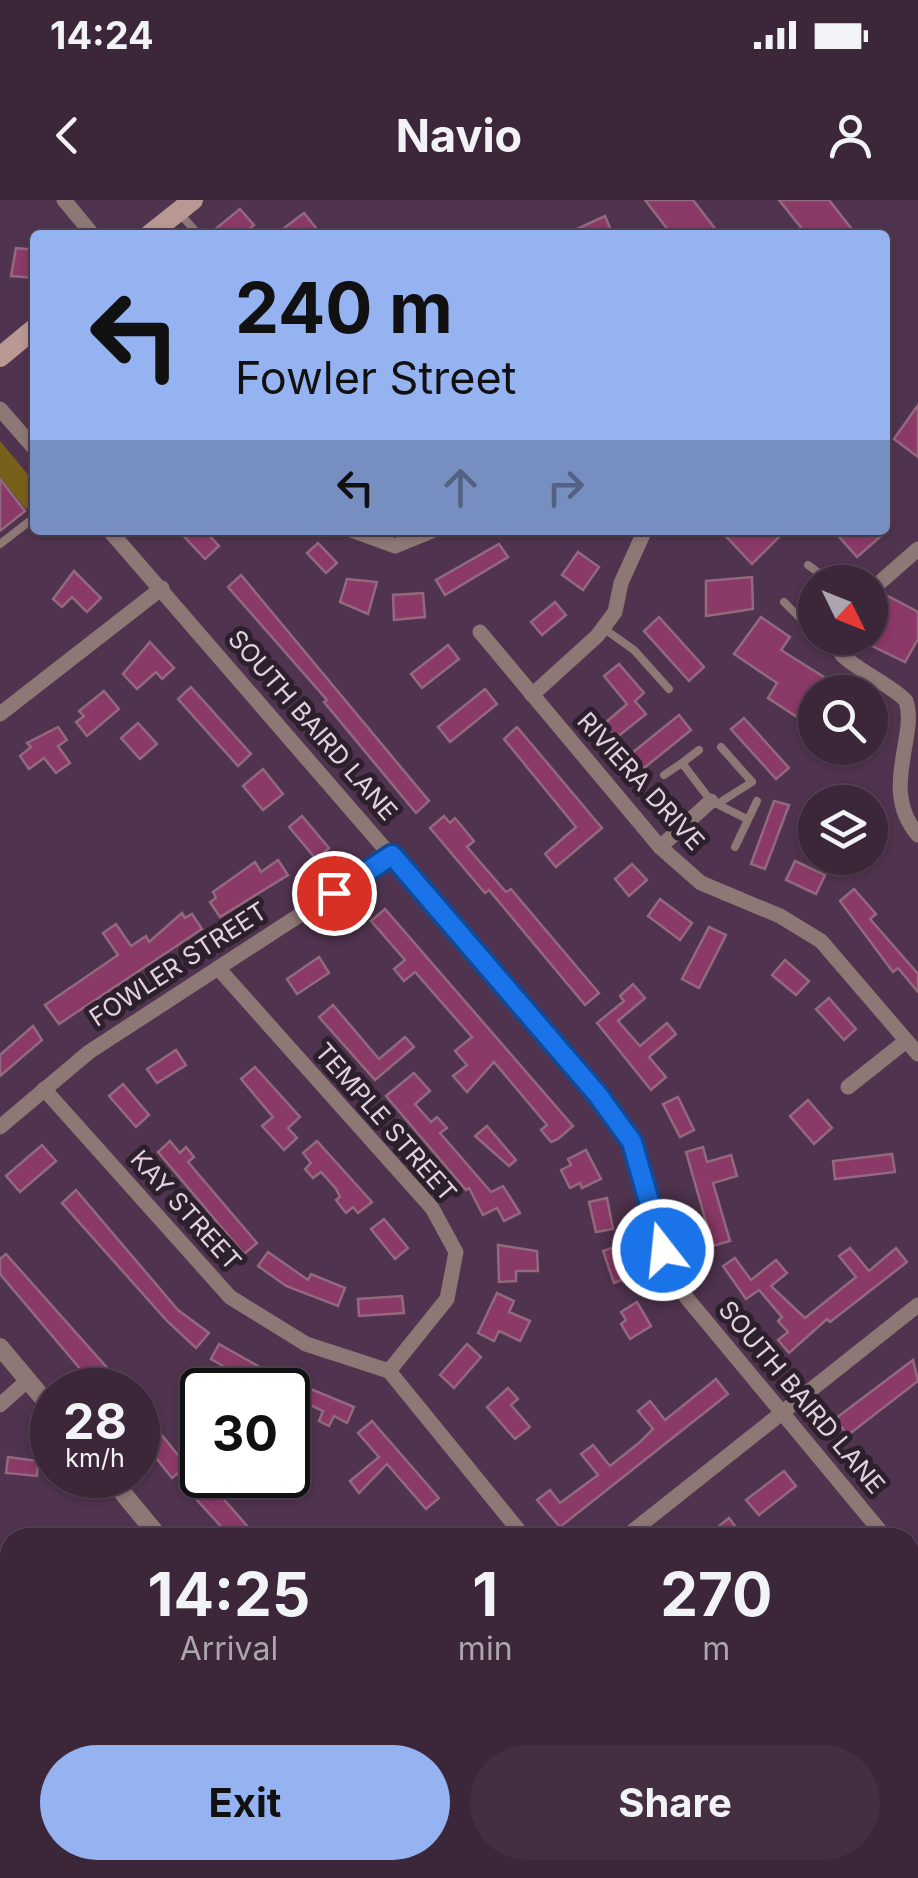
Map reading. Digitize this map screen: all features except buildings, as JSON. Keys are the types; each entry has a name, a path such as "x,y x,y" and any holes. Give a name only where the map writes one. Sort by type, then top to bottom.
{"main road":[{"path":"155,230 185,206"},
{"path":"0,356 30,332"}],"street":[{"path":"64,200 88,230"},
{"path":"2,415 30,444"},
{"name":"SOUTH BAIRD LANE","path":"113,535 598,1095 632,1142 663,1250 686,1298 878,1528"},
{"path":"365,535 395,546 422,535"},
{"path":"532,695 615,612 621,583 643,535"},
{"path":"888,575 918,549"},
{"path":"0,714 162,588"},
{"name":"RIVIERA DRIVE","path":"480,632 660,846 701,883 780,916 821,941 918,1054"},
{"path":"842,655 861,674 906,700 914,724 901,785 906,822 918,835"},
{"path":"660,846 715,802"},
{"name":"FOWLER STREET","path":"0,1126 89,1052 392,855"},
{"name":"TEMPLE STREET","path":"218,968 432,1208 456,1252 447,1299 389,1371"},
{"path":"848,1087 906,1041"},
{"name":"KAY STREET","path":"44,1089 230,1297 306,1344 389,1371"},
{"path":"637,1528 918,1305"},
{"path":"0,1347 30,1382"},
{"path":"389,1371 518,1528"},
{"path":"0,1405 28,1380"},
{"path":"127,1498 152,1528"}],"lane":[{"path":"185,206 197,230"},
{"path":"0,544 30,521"},
{"path":"784,602 798,616"},
{"path":"603,628 634,650 669,689"},
{"path":"715,802 752,782 721,748"},
{"path":"664,776 699,750"},
{"path":"682,763 715,802 747,819"},
{"path":"735,847 757,801"}],"shaded area":[{"path":"0,441 30,477 30,506 26,509 0,477"}],"route":[{"path":"334,893 392,855 598,1095 632,1142 663,1250"}]}
